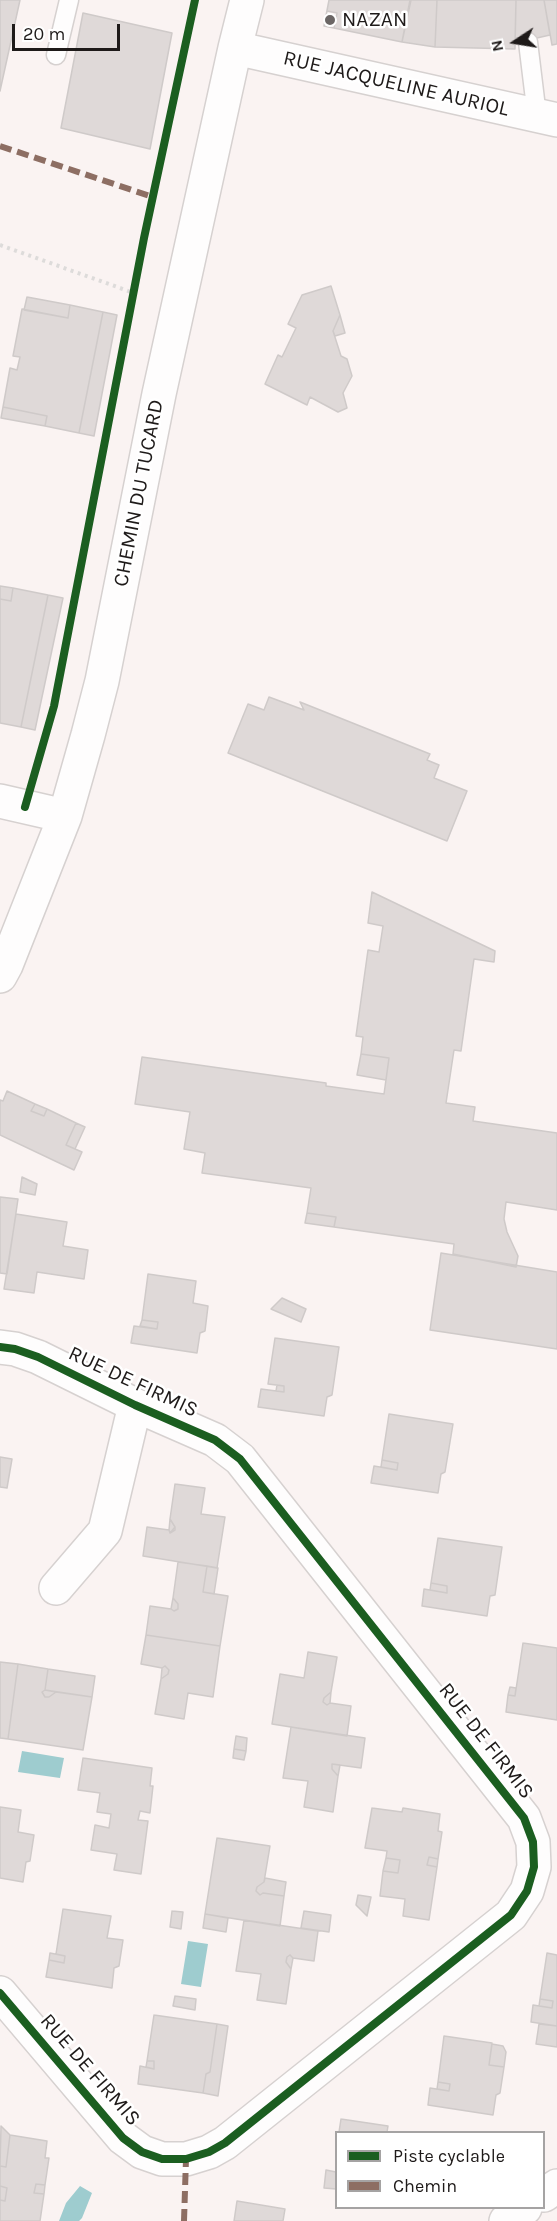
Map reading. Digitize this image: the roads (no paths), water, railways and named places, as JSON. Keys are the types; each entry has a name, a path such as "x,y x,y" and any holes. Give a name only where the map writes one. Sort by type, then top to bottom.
{"street":[{"name":"CHEMIN DU TUCARD","path":"0,976 65,816 102,681 159,394 247,0"},
{"name":"RUE JACQUELINE AURIOL","path":"235,48 547,118"},
{"path":"0,801 65,816"},
{"name":"RUE DE FIRMIS","path":"0,1347 15,1349 38,1357 135,1405 215,1440 240,1459 524,1818 533,1842 534,1867 526,1892 511,1915 225,2144 186,2159 162,2159 142,2152 123,2138 0,1993"},
{"name":"RUE DE FIRMIS","path":"56,1588 105,1531 135,1405"},
{"path":"506,2221 524,2209"}],"lane":[{"path":"56,56 69,0"},
{"path":"528,42 547,118"}],"water":[{"path":"22,1751 64,1758 60,1778 18,1772"},
{"path":"188,1941 208,1944 201,1987 181,1984"},
{"path":"80,2186 92,2193 82,2218 79,2221 59,2221 66,2203"}],"place":[{"name":"NAZAN","path":"330,20"}]}
